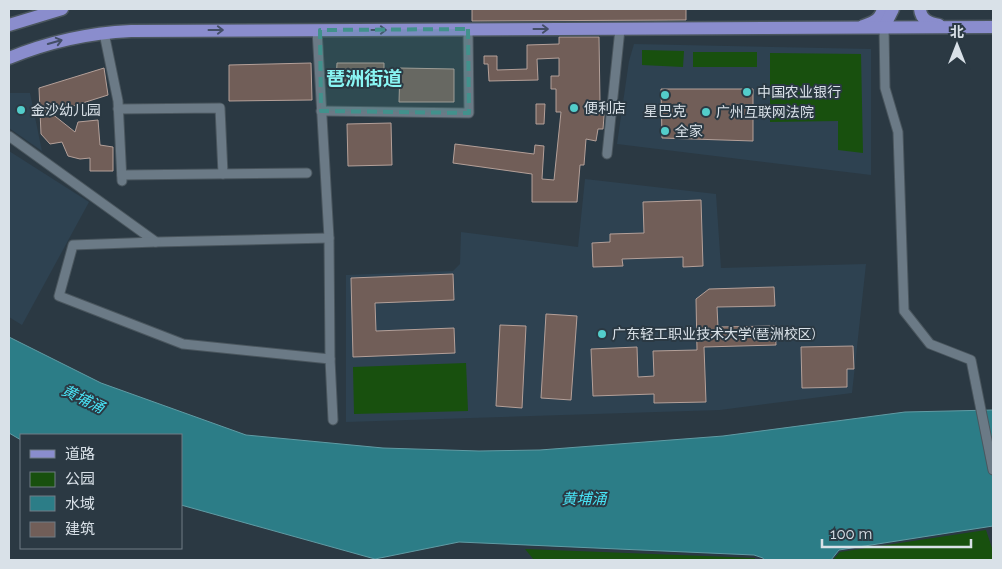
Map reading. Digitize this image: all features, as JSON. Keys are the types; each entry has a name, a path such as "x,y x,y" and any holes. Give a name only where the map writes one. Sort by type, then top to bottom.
{"main road":[{"path":"9,25 62,9"},
{"path":"861,27 877,20 881,16 883,9"},
{"path":"884,27 893,9"},
{"path":"920,9 926,21 947,27"},
{"path":"9,58 59,40 104,32 150,30 993,27"}],"street":[{"path":"884,27 885,88 898,132 904,310 930,344 971,360 993,470"},
{"path":"321,111 469,113 468,29"},
{"path":"607,154 620,29"},
{"path":"318,30 329,238 330,359 333,420"},
{"path":"104,32 118,109 122,178 307,173"},
{"path":"118,109 220,108 223,174"},
{"path":"9,136 156,242"},
{"path":"329,238 73,245 59,296 183,344 330,359"}],"highlighted area":[{"path":"468,29 469,113 321,111 320,30"}],"shaded area":[{"path":"634,44 871,49 871,175 617,144 629,61"},
{"name":"金沙幼儿园","path":"9,93 30,93 42,151 9,128"},
{"path":"9,151 89,202 22,325 9,317"},
{"name":"广东轻工职业技术大学(琶洲校区)","path":"585,179 716,194 721,268 866,264 852,393 720,410 346,422 346,275 453,271 460,264 461,232 578,247"}],"green space":[{"path":"642,50 684,51 683,67 642,65"},
{"path":"693,52 757,52 757,67 693,67"},
{"path":"770,53 861,54 863,153 838,150 838,121 770,122"},
{"path":"466,363 468,411 354,414 353,367"},
{"path":"986,530 993,551 993,560 833,560 840,552"},
{"path":"525,549 755,558 755,560 534,560"}],"water":[{"name":"黄埔涌","path":"9,337 101,383 246,435 383,448 479,451 540,450 723,436 905,412 993,410 993,526 839,550 831,560 764,560 754,555 459,542 375,559 182,505 182,434 20,434 20,439 9,433"}],"building":[{"path":"472,9 686,9 686,20 472,21"},
{"path":"559,37 599,37 600,103 605,103 603,129 598,129 596,141 586,139 584,165 580,165 577,202 532,202 532,174 453,163 455,144 534,154 535,145 544,146 542,179 554,180 561,112 556,112 556,89 551,89 551,76 559,76 559,58 537,59 538,80 489,81 488,64 484,64 484,56 497,56 497,70 527,69 527,45 559,44"},
{"path":"311,63 312,100 229,101 229,65"},
{"path":"337,63 384,63 384,81 336,81"},
{"path":"104,68 108,95 51,113 75,132 78,122 98,120 100,145 113,147 113,171 90,171 90,158 80,159 68,156 62,142 50,144 41,134 39,88"},
{"path":"400,68 454,69 454,102 399,102"},
{"path":"661,89 753,89 753,141 662,138"},
{"path":"536,104 545,104 544,124 536,124"},
{"path":"391,123 392,165 348,166 347,124"},
{"path":"701,200 703,266 683,267 683,257 622,259 623,266 593,267 592,243 610,242 610,234 644,233 643,202"},
{"path":"453,274 454,300 375,303 376,331 454,328 455,353 353,357 351,278"},
{"path":"774,287 775,306 717,307 718,327 775,326 776,345 704,347 706,402 654,403 654,394 593,396 591,349 637,347 638,377 654,376 653,351 697,350 696,299 709,289"},
{"path":"546,314 577,316 571,400 541,398"},
{"path":"500,325 526,326 522,408 496,406"},
{"path":"853,346 854,369 847,369 847,387 802,388 801,347"}],"place":[{"name":"中国农业银行","path":"747,92"},
{"name":"星巴克","path":"665,95"},
{"name":"便利店","path":"574,108"},
{"name":"金沙幼儿园","path":"21,110"},
{"name":"广州互联网法院","path":"706,112"},
{"name":"全家","path":"665,131"},
{"name":"广东轻工职业技术大学(琶洲校区)","path":"602,334"}],"district":[{"name":"琶洲街道","path":"364,78"}]}
